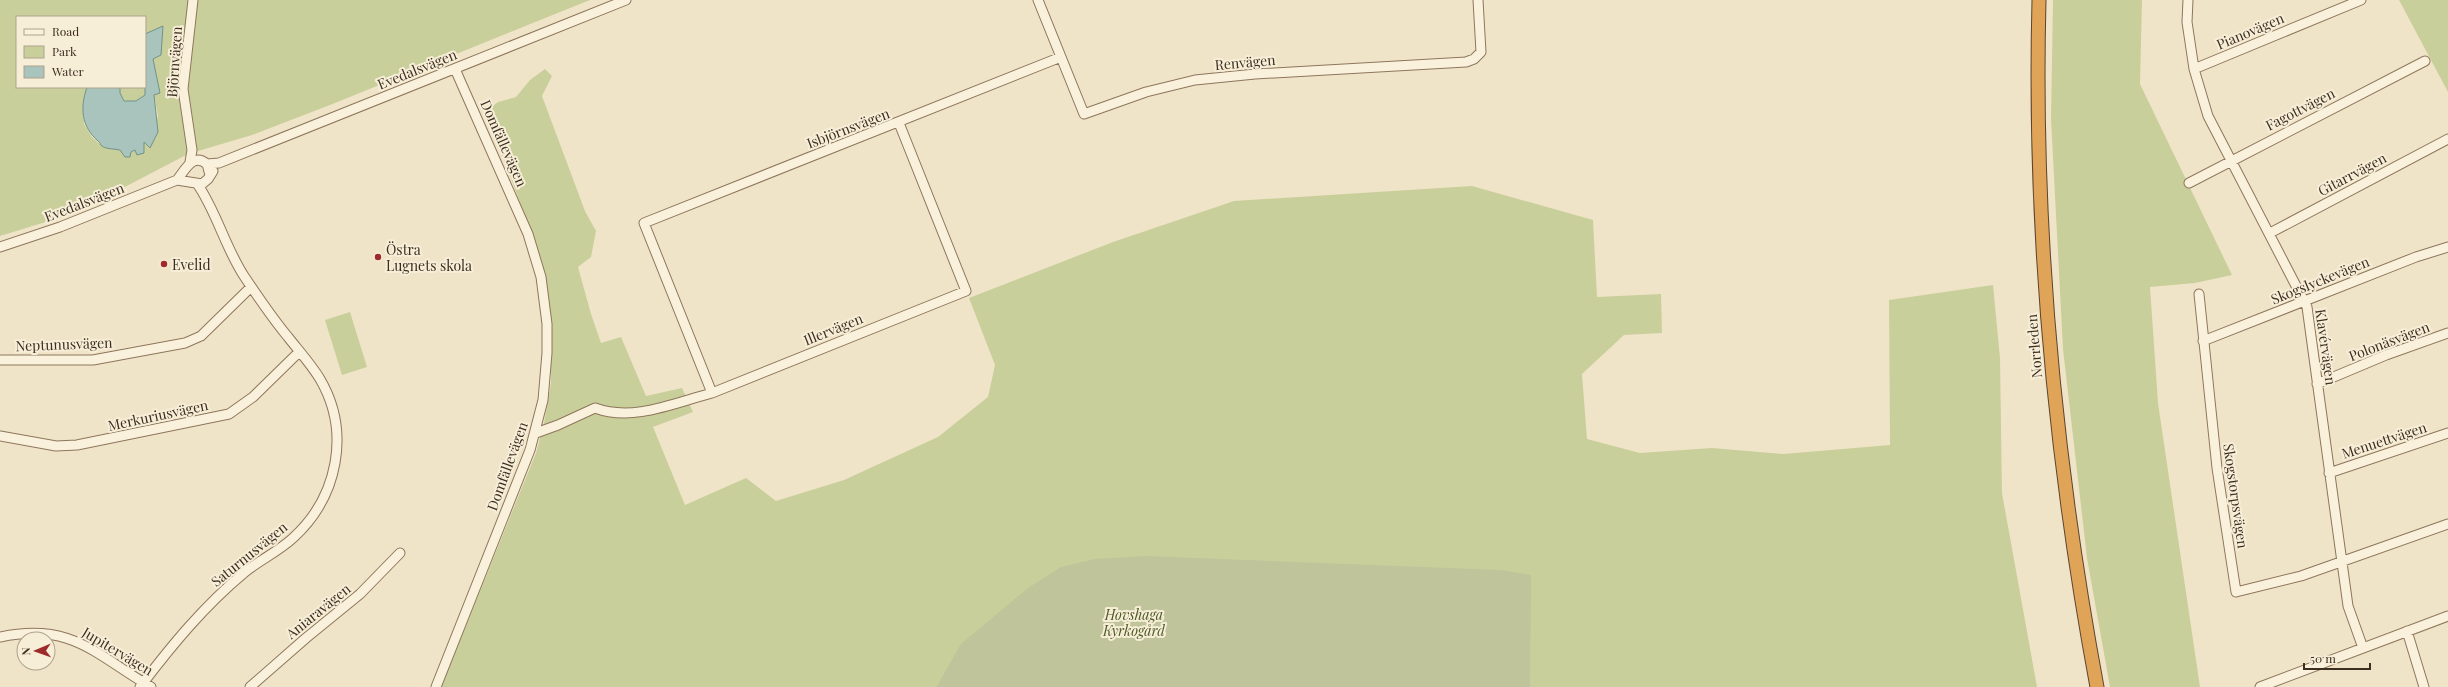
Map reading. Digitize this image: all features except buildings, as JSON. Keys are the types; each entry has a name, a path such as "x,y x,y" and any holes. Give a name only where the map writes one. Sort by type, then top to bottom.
{"highway":[{"name":"Norrleden","path":"2030,0 2030,150 2040,329 2058,502 2088,687"},
{"name":"Norrleden","path":"2039,0 2039,149 2048,328 2070,524 2097,687"}],"street":[{"name":"Björnvägen","path":"188,165 192,150 184,89 193,0"},
{"name":"Evedalsvägen","path":"0,247 60,227 177,180 188,165 204,162 219,163 626,0"},
{"name":"Renvägen","path":"1038,0 1084,114 1146,92 1195,80 1255,74 1466,62 1474,59 1480,52 1478,0"},
{"name":"Klavérvägen","path":"2188,0 2188,22 2194,69 2208,116 2230,162 2305,301 2348,606 2363,648"},
{"name":"Pianovägen","path":"2194,69 2361,0"},
{"name":"Isbjörnsvägen","path":"712,393 644,223 1061,57"},
{"name":"Fagottvägen","path":"2189,183 2425,61"},
{"name":"Domfällevägen","path":"436,687 536,433 543,400 547,353 547,324 541,277 528,234 455,69"},
{"name":"Illervägen","path":"712,393 966,291 898,122"},
{"name":"Gitarrvägen","path":"2270,234 2448,139"},
{"path":"192,150 204,162 201,181"},
{"path":"177,180 201,181 219,163"},
{"path":"188,165 186,176 201,181"},
{"name":"Saturnusvägen","path":"145,686 174,642 202,611 247,571 293,539 325,496 337,462 336,420 324,387 251,287 232,256 206,197 201,181"},
{"name":"Skogslyckevägen","path":"2203,341 2416,257 2448,247"},
{"name":"Neptunusvägen","path":"0,360 93,360 185,343 202,336 251,287"},
{"name":"Skogstorpsvägen","path":"2199,294 2217,468 2236,592 2301,576 2341,562"},
{"name":"Polonäsvägen","path":"2317,384 2386,355 2448,334"},
{"name":"Merkuriusvägen","path":"0,436 56,446 77,445 229,414 254,397 299,352"},
{"path":"536,433 558,425 595,408 609,413 642,412 712,393"},
{"name":"Menuettvägen","path":"2329,473 2448,434"},
{"path":"2341,562 2448,524"},
{"name":"Aniaravägen","path":"250,687 306,638 360,594 400,552"},
{"path":"2263,686 2448,616"},
{"path":"2407,631 2424,687"},
{"name":"Jupitervägen","path":"0,638 22,632 61,636 92,649 145,686"}],"green space":[{"path":"0,0 590,0 252,135 188,154 75,213 0,236"},
{"path":"2053,0 2142,0 2140,84 2232,275 2195,283 2150,287 2158,403 2200,687 2110,687 2087,558 2063,349 2051,119"},
{"path":"2399,0 2448,0 2448,92"},
{"path":"545,69 552,76 542,96 585,211 596,231 591,257 578,267 601,343 621,337 646,396 682,388 693,412 653,427 685,505 746,478 776,501 844,480 938,437 988,397 995,365 969,298 1113,242 1234,201 1472,186 1593,220 1597,297 1661,294 1662,333 1624,335 1582,374 1587,439 1640,453 1712,448 1783,454 1890,445 1889,300 1993,285 2000,358 2002,493 2037,687 1530,687 1530,575 962,644 936,687 441,687 536,453 544,423 551,383 551,325 542,262 486,111 498,102 516,97 530,80"},
{"path":"120,88 145,88 145,95 136,101 124,101 120,93"},
{"path":"350,312 367,367 342,375 325,320"},
{"name":"Hovshaga Kyrkogård","path":"1146,556 1501,570 1531,575 1530,687 936,687 961,644 1028,588 1061,567 1095,559"}],"water":[{"path":"163,26 161,55 153,59 160,93 154,95 158,132 150,148 144,142 144,153 137,155 135,150 131,152 130,157 125,157 120,150 101,146 92,135 85,123 83,102 87,88 120,88 120,93 124,101 136,101 145,95 146,34"}],"place":[{"name":"Östra Lugnets skola","path":"378,257"},
{"name":"Evelid","path":"164,264"}]}
